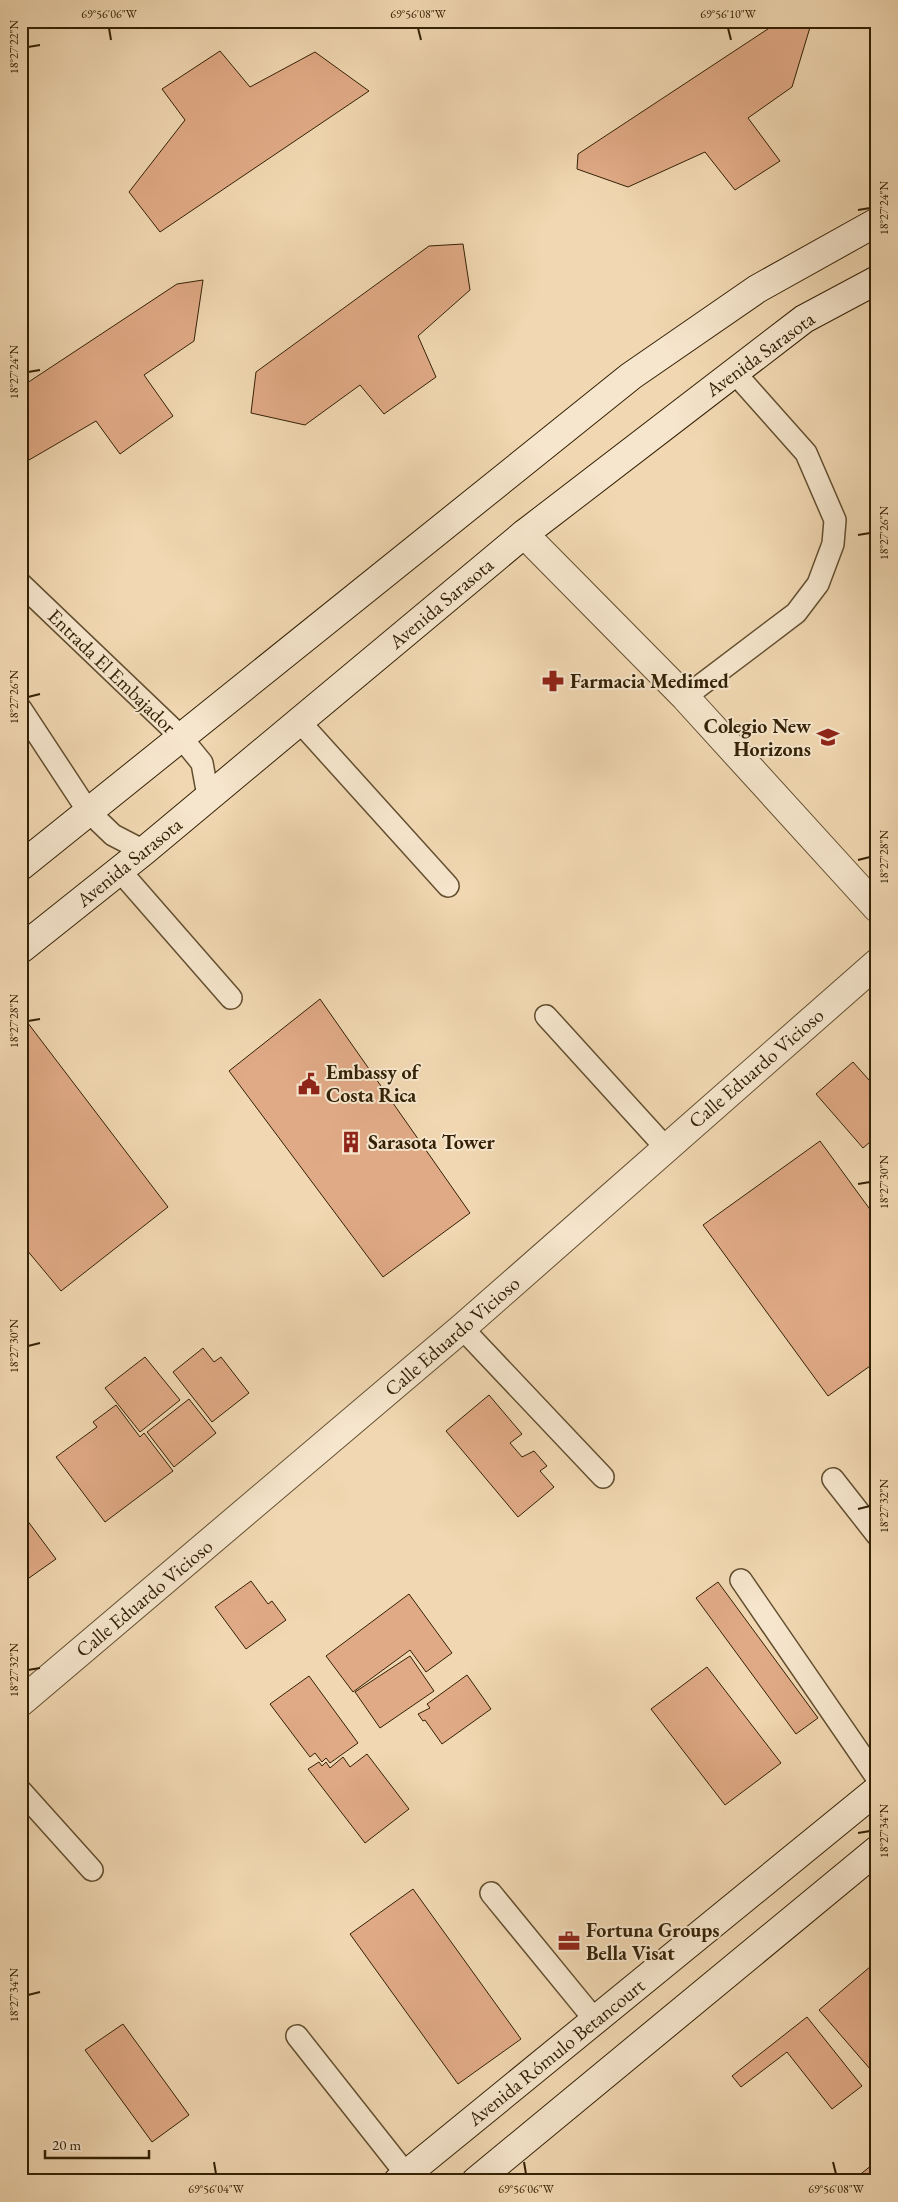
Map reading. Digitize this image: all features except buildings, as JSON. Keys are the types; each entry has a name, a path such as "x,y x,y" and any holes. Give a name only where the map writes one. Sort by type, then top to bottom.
{"main road":[{"path":"21,866 180,736 631,376 757,289 877,222"},
{"name":"Avenida Sarasota","path":"21,949 120,871 524,534 804,319 877,280"},
{"path":"524,534 686,697 877,908"},
{"name":"Calle Eduardo Vicioso","path":"21,1702 462,1328 877,963"},
{"name":"Avenida Rómulo Betancourt","path":"402,2177 877,1790"},
{"path":"476,2181 877,1850"}],"lane":[{"path":"686,697 796,613 818,584 833,544 834,520 827,498 806,453 734,372"},
{"name":"Entrada El Embajador","path":"21,584 180,736 202,763 208,796"},
{"path":"21,709 88,811 113,835 144,851"},
{"path":"299,721 448,886"},
{"path":"120,871 231,998"},
{"path":"546,1016 666,1148"},
{"path":"462,1328 603,1477"},
{"path":"833,1479 877,1535"},
{"path":"741,1580 877,1778"},
{"path":"21,1791 92,1870"},
{"path":"491,1893 595,2020"},
{"path":"297,2036 402,2177"}],"place":[{"name":"Farmacia Medimed","path":"553,681"},
{"name":"Colegio New Horizons","path":"828,737"},
{"name":"Embassy of Costa Rica","path":"309,1084"},
{"name":"Sarasota Tower","path":"351,1142"},
{"name":"Fortuna Groups Bella Visat","path":"569,1941"}]}
